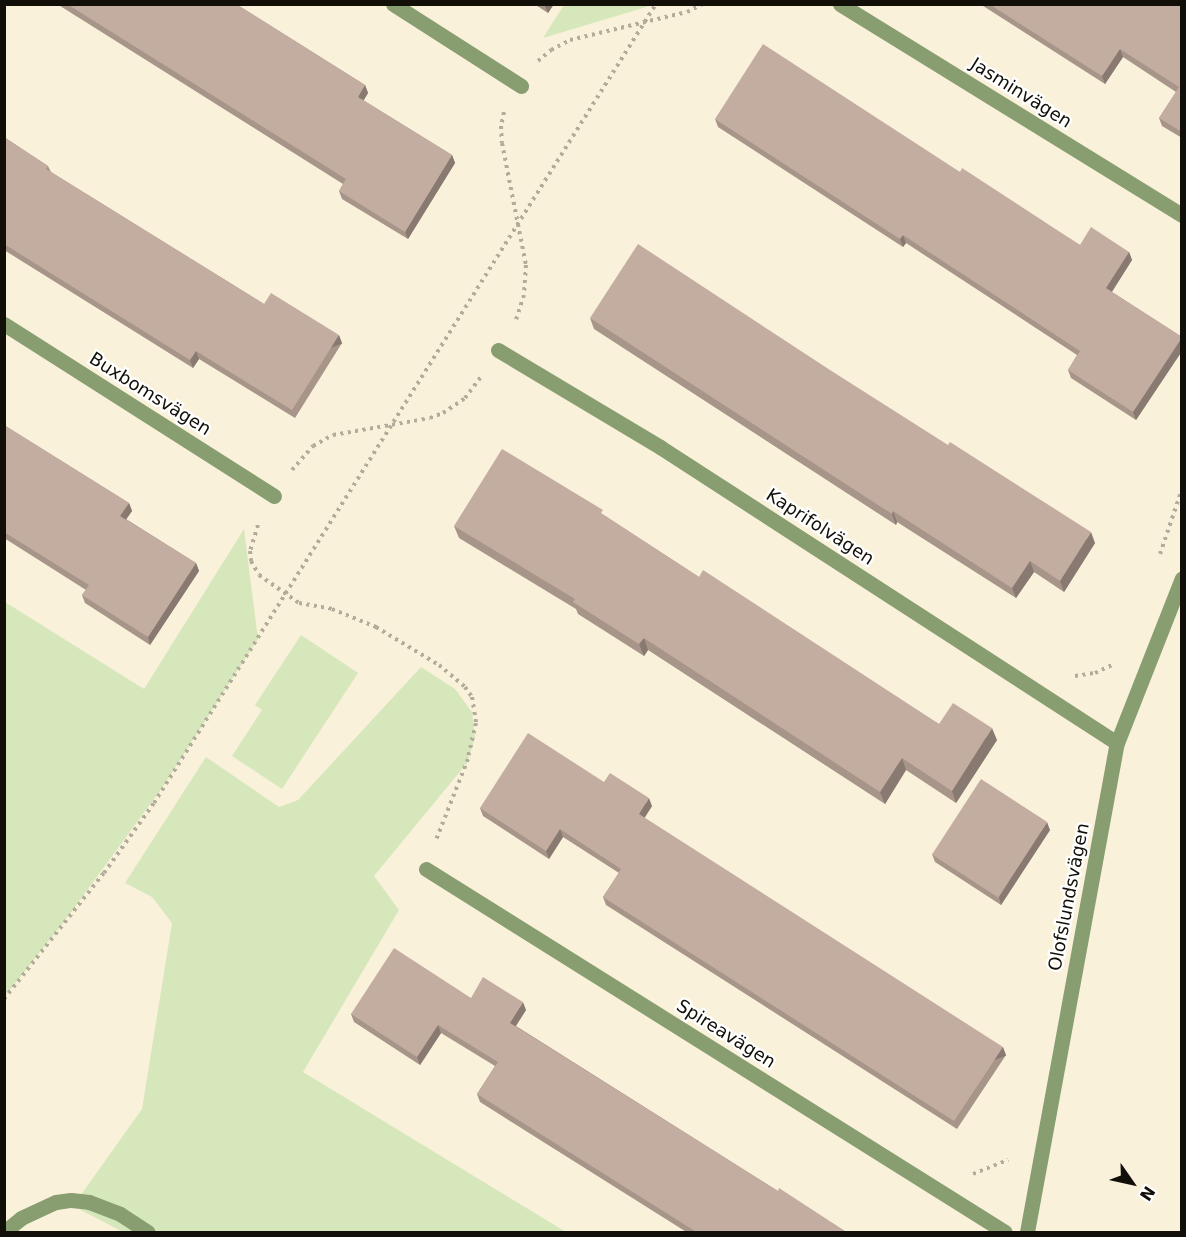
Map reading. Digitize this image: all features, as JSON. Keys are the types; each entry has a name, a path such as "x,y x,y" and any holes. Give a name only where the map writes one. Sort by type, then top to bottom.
{"street":[{"path":"393,4 521,86"},
{"name":"Jasminvägen","path":"840,4 1182,215"},
{"name":"Buxbomsvägen","path":"4,324 274,496"},
{"name":"Kaprifolvägen","path":"498,350 660,447 1117,743"},
{"name":"Olofslundsvägen","path":"1027,1233 1117,743 1182,578"},
{"name":"Spireavägen","path":"426,869 1005,1233"},
{"path":"4,1232 21,1218 56,1202 71,1200 89,1202 120,1214 148,1233"}],"path":[{"path":"4,999 104,873 154,802 657,4"},
{"path":"426,869 447,807 468,759 476,723 472,697 465,687 439,665 376,627 332,609 309,607 259,576 251,561 250,551 254,532 274,496 297,462 313,446 333,435 430,418 458,403 473,388 515,323 524,295 526,265 501,126 505,109 534,64 551,50 570,40 687,12 703,4"}],"green space":[{"path":"564,4 653,5 543,38"},
{"path":"244,529 258,639 162,788 63,923 5,996 5,602 144,689"},
{"path":"301,635 358,673 282,789 232,756 262,710 255,705"},
{"path":"421,667 455,689 472,712 475,737 467,763 374,876 399,910 303,1072 566,1232 123,1232 73,1206 142,1109 172,923 152,897 125,883 206,757 279,807 298,800"}],"building":[{"path":"67,4 236,4 365,85 358,97 452,155 405,232 339,191 346,179"},
{"path":"989,4 1156,4 1158,6 1159,4 1182,4 1182,132 1159,118 1179,87 1120,49 1102,76"},
{"path":"763,44 960,172 962,168 1080,245 1091,227 1129,252 1106,288 1182,337 1133,412 1068,370 1080,351 903,235 900,239 715,119"},
{"path":"4,137 48,166 46,169 264,304 271,293 339,335 292,410 196,351 190,360 4,244"},
{"path":"638,244 830,370 948,445 950,442 1091,532 1060,581 1030,561 1012,588 893,511 892,514 590,318"},
{"path":"4,425 129,503 120,516 196,563 148,637 82,595 89,585 4,532"},
{"path":"502,449 603,510 601,513 699,577 703,570 939,724 953,703 992,728 952,791 902,758 880,792 644,638 639,644 573,602 575,599 454,526"},
{"path":"528,733 604,782 610,773 649,798 639,814 1003,1047 954,1121 603,897 621,869 560,829 546,851 480,808"},
{"path":"981,779 1047,822 998,898 932,854"},
{"path":"394,948 471,998 483,977 523,1002 510,1023 778,1191 779,1188 848,1233 698,1233 477,1094 498,1062 438,1025 417,1057 351,1014"}]}
